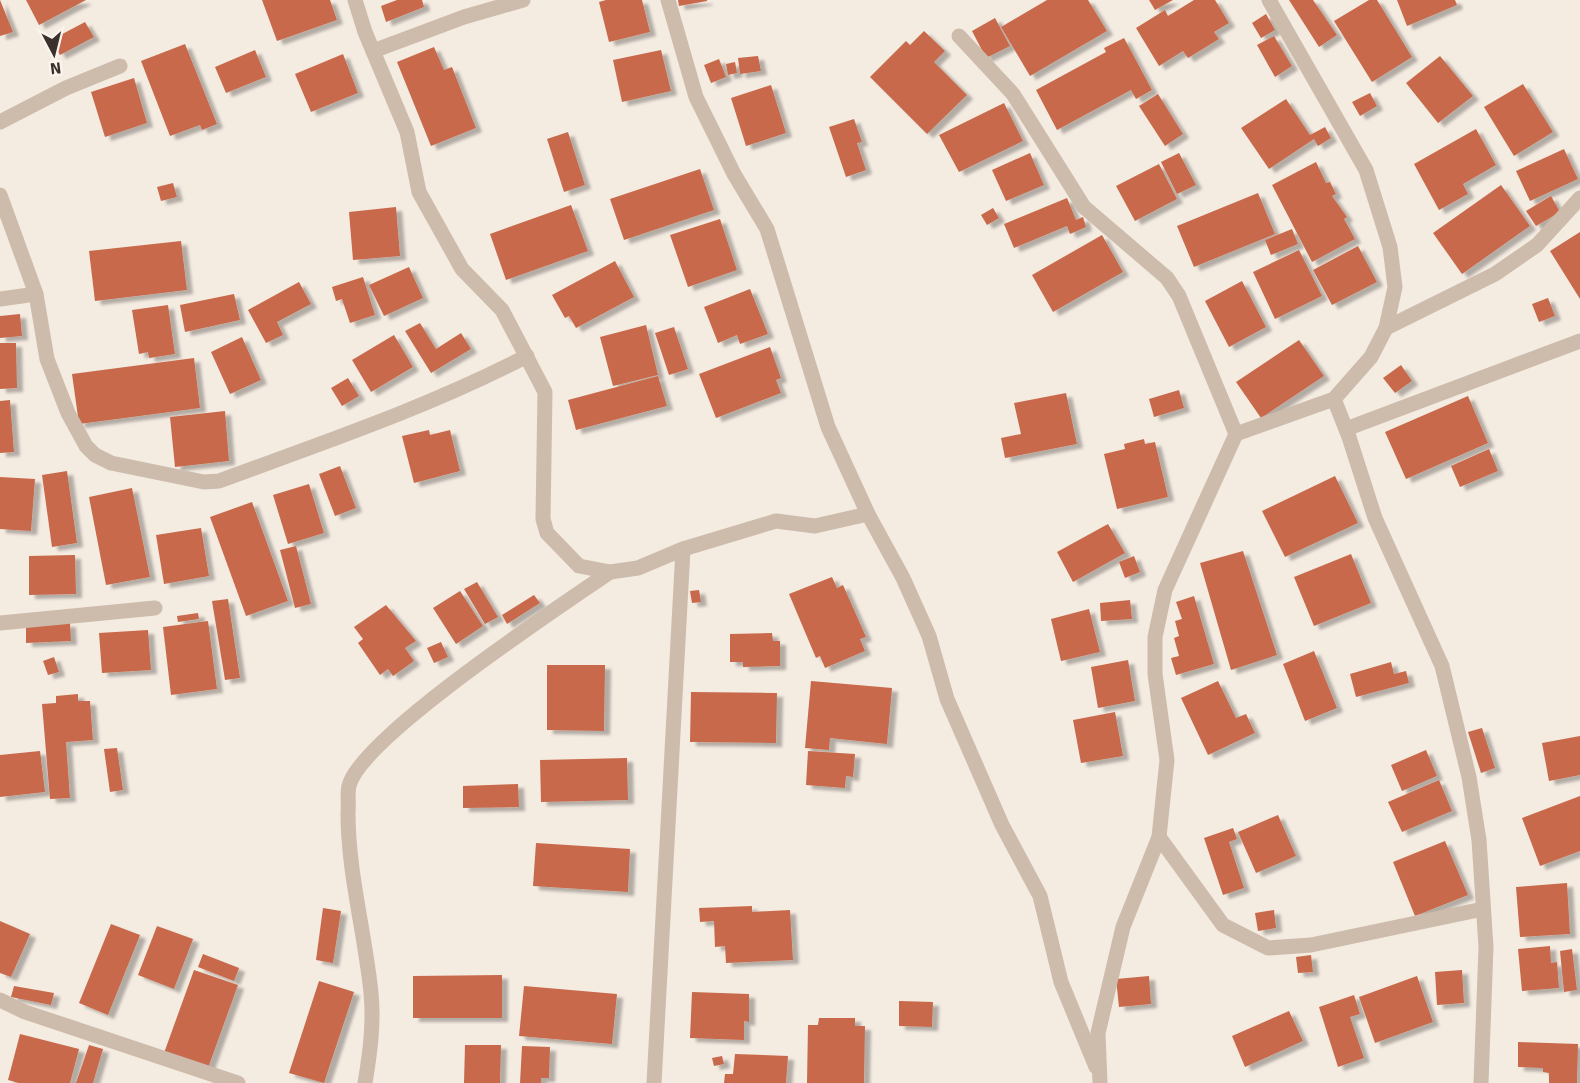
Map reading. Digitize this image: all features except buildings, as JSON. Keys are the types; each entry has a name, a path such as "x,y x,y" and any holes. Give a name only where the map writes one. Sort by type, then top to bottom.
{"street":[{"path":"355,0 373,51 407,132 418,192 462,269 502,310 545,392 543,495 547,533 579,566 610,572 638,568 683,549 776,521 815,526 868,514"},
{"path":"373,51 464,17 523,0"},
{"path":"668,0 696,97 734,174 767,229 828,427 868,514 907,587 929,636 947,699 1002,825 1040,896 1061,982 1100,1079"},
{"path":"1100,1079 1098,1033 1122,927 1159,837 1167,760 1155,674 1155,637 1165,590 1236,434 1334,399 1371,357 1386,328 1395,287 1390,247 1366,170 1269,0"},
{"path":"959,36 1013,94 1083,207 1167,278 1179,296 1236,434"},
{"path":"0,122 66,88 120,66"},
{"path":"0,195 36,294 47,359 68,413 86,446 95,455 111,463 204,482 219,482 324,443 495,373 527,356"},
{"path":"1386,328 1495,274 1537,245 1580,198"},
{"path":"0,300 36,294"},
{"path":"1346,429 1580,341"},
{"path":"1334,399 1346,429 1374,518 1442,666 1449,689 1476,819 1484,909 1486,947 1481,1083"},
{"path":"654,1083 683,549"},
{"path":"365,1083 373,1022 371,992 348,838 349,786 359,764 426,704 526,629 610,572"},
{"path":"0,623 155,608"},
{"path":"1159,837 1223,925 1268,948 1311,945 1484,909"},
{"path":"0,1000 25,1012 238,1083"}]}
